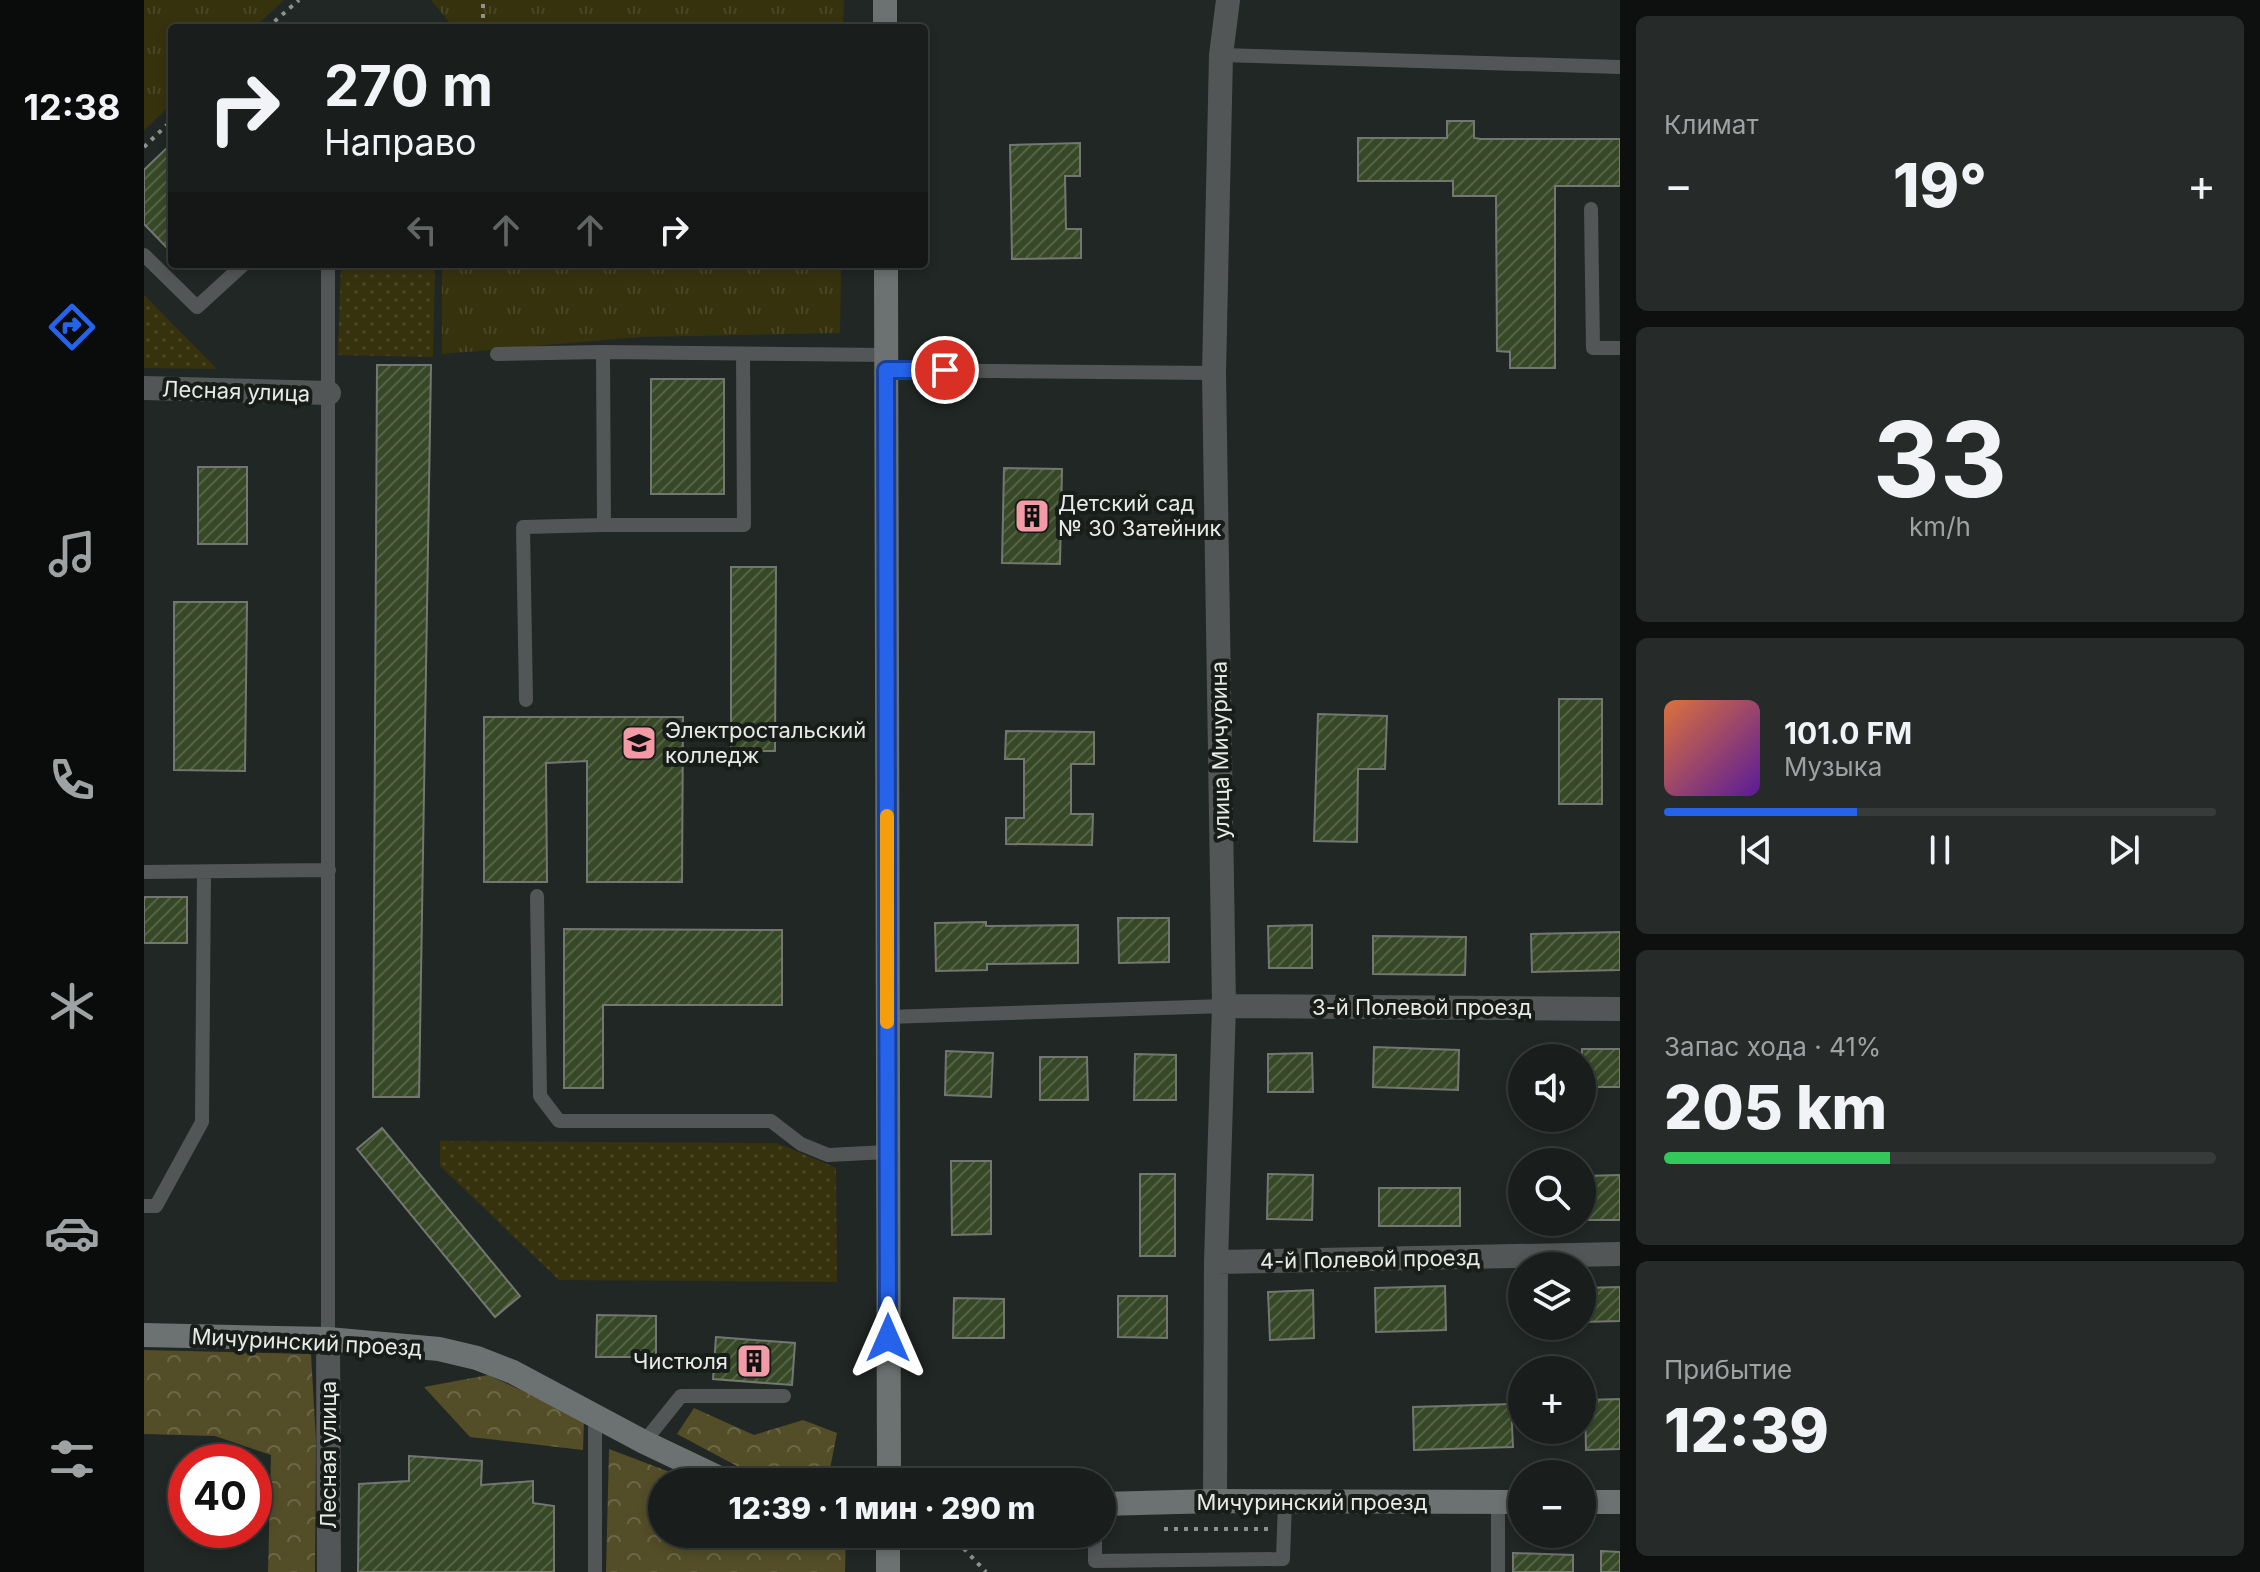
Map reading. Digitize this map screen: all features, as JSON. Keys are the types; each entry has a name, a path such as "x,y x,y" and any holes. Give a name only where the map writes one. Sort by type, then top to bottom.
{"street":[{"path":"885,0 885,24"},
{"name":"улица Мичурина","path":"1215,1501 1216,1262 1224,1006 1214,373 1221,55 1228,0"},
{"path":"886,268 889,1468"},
{"name":"Лесная улица","path":"144,388 329,393"},
{"name":"3-й Полевой проезд","path":"1224,1006 1620,1009"},
{"name":"4-й Полевой проезд","path":"1216,1262 1620,1254"},
{"name":"Мичуринский проезд","path":"144,1335 328,1339 439,1349 477,1358 513,1372 699,1468"},
{"name":"Лесная улица","path":"328,1339 329,1572"},
{"name":"Мичуринский проезд","path":"1116,1504 1508,1502"},
{"path":"1596,1502 1620,1502"},
{"path":"888,1548 888,1572"}],"lane":[{"path":"1221,55 1620,67"},
{"path":"1591,209 1593,348 1620,348"},
{"path":"144,255 197,307 240,268"},
{"path":"328,268 328,1339"},
{"path":"603,352 604,525"},
{"path":"497,354 743,354 1214,373"},
{"path":"526,700 523,527 744,525 743,354"},
{"path":"144,872 329,870"},
{"path":"144,1206 156,1206 202,1122 204,872"},
{"path":"537,896 540,1096 559,1121 771,1121 801,1144 828,1155 888,1152"},
{"path":"887,1017 1224,1006"},
{"path":"644,1442 681,1396 784,1396"},
{"path":"595,1414 595,1572"},
{"path":"1095,1567 1282,1565 1285,1501"},
{"path":"1498,1572 1508,1514"}],"path":[{"path":"272,24 299,0"},
{"path":"483,0 483,24"},
{"path":"144,147 168,124"},
{"path":"1164,1529 1283,1529"},
{"path":"963,1548 986,1572"}],"green space":[{"path":"144,0 284,0 258,24 168,24 168,108 144,130"},
{"path":"431,0 844,0 843,24 451,24"},
{"path":"341,268 435,268 433,357 338,355"},
{"path":"442,268 841,268 840,333 640,337 442,354"},
{"path":"144,295 217,369 144,368"},
{"path":"440,1141 777,1143 836,1168 837,1282 559,1280 440,1166"},
{"path":"144,1350 311,1354 316,1441 315,1572 268,1572 269,1548 272,1548 272,1444 239,1444 215,1436 144,1434"},
{"path":"488,1375 584,1419 583,1450 470,1437 424,1387"},
{"path":"694,1408 754,1435 803,1420 837,1433 830,1468 741,1468 677,1434"},
{"path":"609,1449 659,1468 648,1468 648,1548 846,1548 845,1572 606,1572"}],"building":[{"path":"1447,121 1474,121 1474,138 1481,139 1620,139 1620,186 1555,186 1555,368 1510,368 1510,352 1497,351 1496,196 1453,196 1453,181 1358,181 1358,138 1447,138"},
{"path":"1080,143 1080,176 1065,176 1066,229 1081,229 1081,258 1012,259 1010,145"},
{"path":"168,147 168,249 144,224 144,170"},
{"path":"377,365 431,365 419,1097 373,1097"},
{"path":"651,379 724,379 724,494 651,494"},
{"path":"198,467 247,467 247,544 198,544"},
{"name":"Детский сад № 30 Затейник","path":"1004,468 1062,469 1060,564 1002,563"},
{"path":"731,567 776,567 775,751 731,751"},
{"path":"174,602 247,602 245,771 174,770"},
{"path":"1559,699 1602,699 1602,804 1559,804"},
{"path":"1318,714 1387,716 1385,769 1358,769 1357,842 1314,841"},
{"path":"484,717 683,717 682,882 587,882 587,761 546,763 547,882 484,882"},
{"path":"1006,731 1094,732 1094,764 1071,764 1071,814 1093,814 1092,845 1006,844 1006,818 1024,818 1024,759 1005,759"},
{"path":"144,897 187,897 187,943 144,943"},
{"path":"1118,918 1169,918 1169,962 1119,963"},
{"path":"986,922 986,926 1078,925 1078,963 987,964 987,970 936,971 935,923"},
{"path":"1312,925 1312,968 1269,968 1268,926"},
{"path":"564,929 782,930 782,1005 603,1005 603,1088 564,1088"},
{"path":"1620,932 1620,970 1532,972 1531,934"},
{"path":"1373,936 1466,937 1465,975 1373,974"},
{"path":"1374,1047 1459,1050 1458,1090 1373,1087"},
{"path":"1596,1049 1620,1049 1620,1087 1596,1087"},
{"path":"946,1051 993,1053 991,1097 945,1095"},
{"path":"1312,1053 1313,1092 1268,1092 1268,1054"},
{"path":"1135,1054 1176,1055 1176,1100 1134,1100"},
{"path":"1040,1057 1087,1057 1088,1100 1040,1100"},
{"path":"382,1128 520,1296 495,1317 357,1149"},
{"path":"951,1161 991,1161 991,1234 952,1235"},
{"path":"1140,1174 1175,1174 1175,1256 1140,1256"},
{"path":"1268,1174 1313,1175 1312,1220 1267,1219"},
{"path":"1620,1175 1620,1220 1596,1220 1596,1176"},
{"path":"1379,1188 1460,1188 1460,1226 1379,1226"},
{"path":"1445,1286 1446,1330 1376,1332 1375,1288"},
{"path":"1620,1287 1620,1321 1596,1322 1596,1288"},
{"path":"1313,1290 1314,1338 1270,1340 1268,1292"},
{"path":"1118,1296 1167,1296 1167,1338 1118,1337"},
{"path":"954,1298 1004,1299 1004,1338 953,1338"},
{"path":"597,1315 656,1316 656,1357 596,1357"},
{"name":"Чистюля","path":"716,1337 795,1343 792,1385 713,1379"},
{"path":"1620,1399 1620,1449 1586,1450 1586,1444 1596,1444 1596,1400"},
{"path":"1508,1404 1508,1444 1513,1444 1513,1447 1414,1450 1413,1407"},
{"path":"409,1456 482,1461 481,1485 533,1481 533,1503 554,1506 554,1572 358,1572 359,1484 409,1481"},
{"path":"1601,1551 1620,1552 1620,1572 1601,1572"},
{"path":"1513,1553 1573,1555 1573,1572 1513,1572"}],"slow traffic":[{"path":"887,816 887,1022"}],"place":[{"name":"Детский сад № 30 Затейник","path":"1032,516"},
{"name":"Электростальский колледж","path":"639,743"},
{"name":"Чистюля","path":"754,1361"}],"route":[{"path":"888,1338 886,370 945,370"}]}
